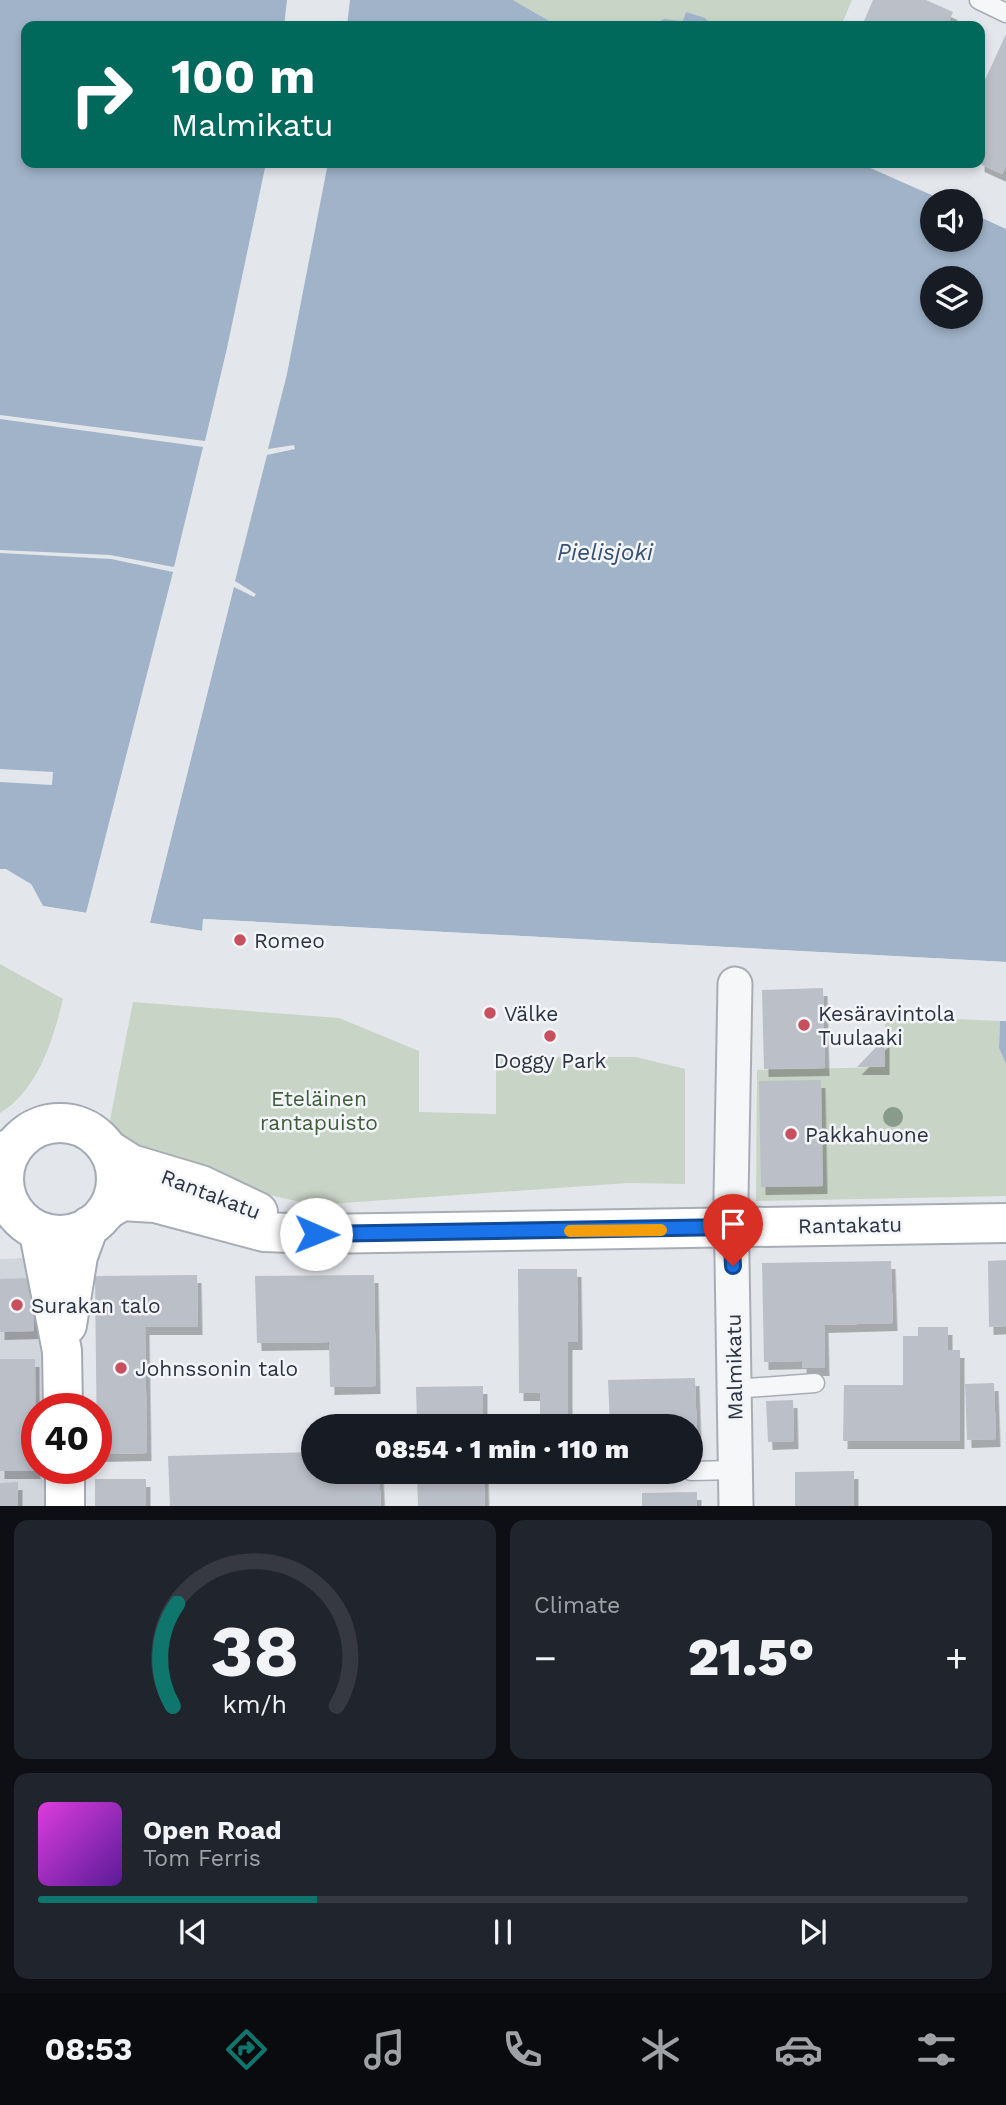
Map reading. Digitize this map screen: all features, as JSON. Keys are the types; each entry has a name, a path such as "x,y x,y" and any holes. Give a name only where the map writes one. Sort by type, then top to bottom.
{"street":[{"name":"Malmikatu","path":"735,984 731,1227 736,1506"},
{"path":"62,1351 78,1256 114,1193 116,1173 109,1150 88,1129 65,1122 44,1124 27,1133 7,1150 4,1187 6,1205 39,1233 62,1351 63,1393"},
{"name":"Rantakatu","path":"109,1150 131,1164 201,1185 316,1234"},
{"name":"Rantakatu","path":"98,1218 121,1201 155,1203 264,1232 316,1234 1006,1223"},
{"path":"39,1233 74,1234 98,1218"},
{"path":"65,1484 65,1506"}],"lane":[{"path":"979,0 1006,13"},
{"path":"734,1389 815,1383"},
{"path":"703,1471 736,1470"}],"shaded area":[{"path":"57,1257 60,1393 21,1393 21,1484 61,1484 62,1506 0,1506 0,1259"}],"green space":[{"path":"513,0 852,0 843,21 708,21 705,18 683,21 549,21"},
{"path":"0,964 63,999 49,1047 34,1078 13,1103 0,1113"},
{"name":"Eteläinen rantapuisto","path":"133,1002 339,1018 419,1051 419,1112 496,1114 496,1057 636,1057 685,1069 685,1184 628,1183 314,1205 245,1189 163,1165 128,1147 110,1120"},
{"path":"885,1016 1000,1021 999,1048 1006,1064 1006,1196 756,1201 757,1070 885,1067"}],"water":[{"name":"Pielisjoki","path":"0,0 513,0 549,21 21,21 21,168 870,168 920,190 920,252 983,252 983,218 1006,229 1006,962 204,919 203,931 43,906 31,884 0,869"},
{"path":"686,12 708,21 683,21"},
{"path":"1000,1021 1006,1021 1006,1064 999,1048"}],"pier":[{"path":"287,0 350,0 348,21 285,21"},
{"path":"265,168 327,168 287,374 268,449 294,445 295,449 267,455 235,581 256,594 254,597 234,587 150,923 202,931 203,919 1006,962 1006,966 207,923 203,935 41,909 28,886 0,872 0,869 6,869 31,884 43,906 86,913 173,572 111,559 0,553 0,550 110,555 174,567 203,447 0,419 0,415 205,441"},
{"path":"0,769 53,772 52,785 0,782"}],"building":[{"path":"873,0 926,0 953,12 949,21 864,21"},
{"path":"1006,34 1006,165 1002,174 985,166 985,80"},
{"path":"823,988 825,1068 764,1069 762,990"},
{"path":"885,1038 885,1067 857,1067"},
{"name":"Pakkahuone","path":"821,1080 823,1186 761,1187 759,1081"},
{"path":"1006,1260 1006,1326 989,1327 988,1261"},
{"path":"891,1261 893,1323 824,1325 825,1368 802,1368 802,1361 764,1362 762,1263"},
{"path":"518,1269 577,1269 578,1342 568,1342 568,1414 540,1414 540,1393 519,1393"},
{"name":"Johnssonin talo","path":"197,1275 198,1327 145,1327 147,1453 112,1454 112,1393 96,1393 95,1276"},
{"path":"374,1275 376,1386 330,1387 329,1342 257,1343 255,1276"},
{"name":"Surakan talo","path":"32,1278 34,1331 0,1332 0,1279"},
{"path":"918,1327 948,1327 948,1350 960,1350 960,1441 843,1441 844,1385 903,1385 903,1336 918,1336"},
{"path":"0,1359 35,1359 35,1393 21,1393 21,1471 0,1471"},
{"path":"695,1378 696,1414 609,1414 608,1380"},
{"path":"994,1383 996,1439 967,1440 965,1384"},
{"path":"483,1386 483,1414 417,1414 416,1387"},
{"path":"793,1400 794,1441 768,1442 766,1401"},
{"path":"301,1452 301,1484 380,1484 381,1506 170,1506 168,1456"},
{"path":"854,1471 854,1506 795,1506 795,1472"},
{"path":"112,1479 146,1479 146,1506 95,1506 95,1484 112,1484"},
{"path":"18,1482 18,1506 0,1506 0,1483"},
{"path":"417,1484 484,1484 485,1506 418,1506"},
{"path":"697,1492 697,1506 642,1506 642,1493"}],"slow traffic":[{"path":"570,1231 661,1230"}],"place":[{"name":"Romeo","path":"240,940"},
{"name":"Välke","path":"490,1013"},
{"name":"Kesäravintola Tuulaaki","path":"804,1025"},
{"name":"Doggy Park","path":"550,1036"},
{"name":"Pakkahuone","path":"791,1134"},
{"name":"Surakan talo","path":"17,1305"},
{"name":"Johnssonin talo","path":"121,1368"}],"route":[{"path":"316,1234 384,1235 731,1227 733,1266"}]}
